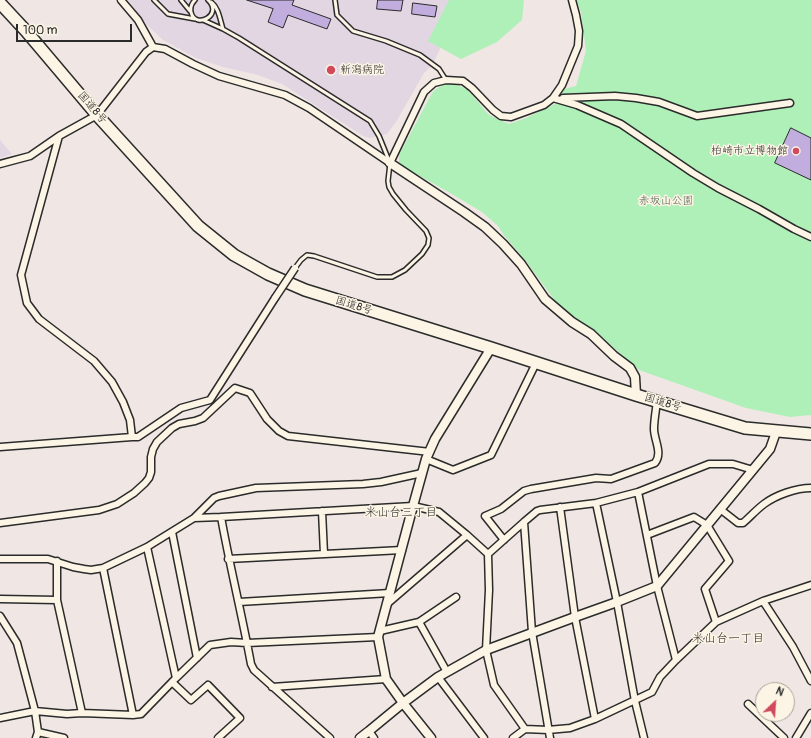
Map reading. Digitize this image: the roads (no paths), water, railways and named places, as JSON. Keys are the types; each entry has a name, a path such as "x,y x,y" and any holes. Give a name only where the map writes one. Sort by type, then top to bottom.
{"highway":[{"name":"国道8号","path":"0,3 26,31 97,115 198,226 234,255 268,274 305,290 745,428 811,434"}],"street":[{"path":"121,0 138,20 153,47"},
{"path":"390,163 424,92 434,84 446,80 463,81 472,88 493,110 501,116 511,118 544,105 553,98 562,85 578,46 580,31 572,0"},
{"path":"0,164 30,156 59,136 97,115 146,52 153,47 166,49 219,76 286,95 309,108 485,227 521,264 545,299 572,322 591,334 614,356 630,368 635,377 636,395"},
{"path":"553,98 615,96 636,98 659,102 697,116 790,103"},
{"path":"553,98 577,105 621,124 693,173 718,188 811,237"},
{"path":"59,136 21,275 27,303 39,319 94,361 112,382 123,402 130,420 132,437"},
{"path":"0,447 138,437 181,408 210,400 295,268"},
{"path":"431,738 386,679 379,634 422,473 428,456 435,439 492,348"},
{"path":"0,523 99,510 117,504 134,493 149,478 153,449 172,428 179,424 203,418 235,388 250,393 268,419 279,431 288,436 428,456 453,470 491,455 536,362"},
{"path":"504,540 485,516 501,509 524,491 596,478 611,479 656,463 658,454 654,430 657,401"},
{"path":"360,738 372,735 403,703 438,677 486,650 657,586 770,449 776,432"},
{"path":"488,554 540,510 596,503 638,492 709,464 733,464 753,470"},
{"path":"0,558 48,559 84,569 91,570 103,568 147,548 194,518 214,498 219,496 256,488 381,482 422,473"},
{"path":"720,509 738,523 743,523 764,503 784,493 802,488 811,488"},
{"path":"638,492 657,586 676,660"},
{"path":"596,503 617,602 635,701 644,738"},
{"path":"194,518 413,506 439,512 467,534 488,554 489,590 486,650 494,685 524,729"},
{"path":"560,507 575,616 595,719"},
{"path":"322,511 324,554"},
{"path":"221,517 228,559 239,602 251,664 254,670 272,687 330,738"},
{"path":"647,536 694,517 707,525 729,561 704,589 716,622"},
{"path":"524,522 532,632 550,738"},
{"path":"172,532 197,658"},
{"path":"387,604 467,534"},
{"path":"147,548 174,680 192,700 208,685 240,718 218,738"},
{"path":"228,559 402,550"},
{"path":"57,561 57,600 82,713"},
{"path":"103,568 133,715"},
{"path":"514,738 524,729 548,730 570,728 595,719 635,701 652,692 660,677 716,622 763,601 811,585"},
{"path":"239,602 390,593"},
{"path":"0,718 35,711 67,714 141,714 210,645 231,642 247,643 379,634 419,622 456,597"},
{"path":"0,599 57,600"},
{"path":"763,601 794,647 811,681"},
{"path":"0,616 17,643 35,711 37,735 64,738"},
{"path":"419,622 447,672"},
{"path":"438,677 484,738"},
{"path":"272,687 386,679"},
{"path":"748,704 784,738"},
{"path":"796,738 811,713"}],"lane":[{"path":"154,0 168,14 203,20 223,29 370,121 379,136 390,163 388,181 389,187 397,199 426,231 429,238 428,245 422,254 405,270 392,277 377,277 307,255 295,268"},
{"path":"181,0 196,19"},
{"path":"335,0 337,15 353,31 386,41 420,55 439,69 446,80"},
{"path":"190,11 194,1"},
{"path":"184,3 194,1"},
{"path":"203,20 209,17 212,11 211,4 208,1"},
{"path":"208,1 214,4 223,29"}],"place":[{"name":"新潟病院","path":"331,70"},
{"name":"柏崎市立博物館","path":"796,151"}],"district":[{"name":"米山台三丁目","path":"401,513"},
{"name":"米山台一丁目","path":"728,639"}],"park label":[{"name":"赤坂山公園","path":"666,201"}]}
